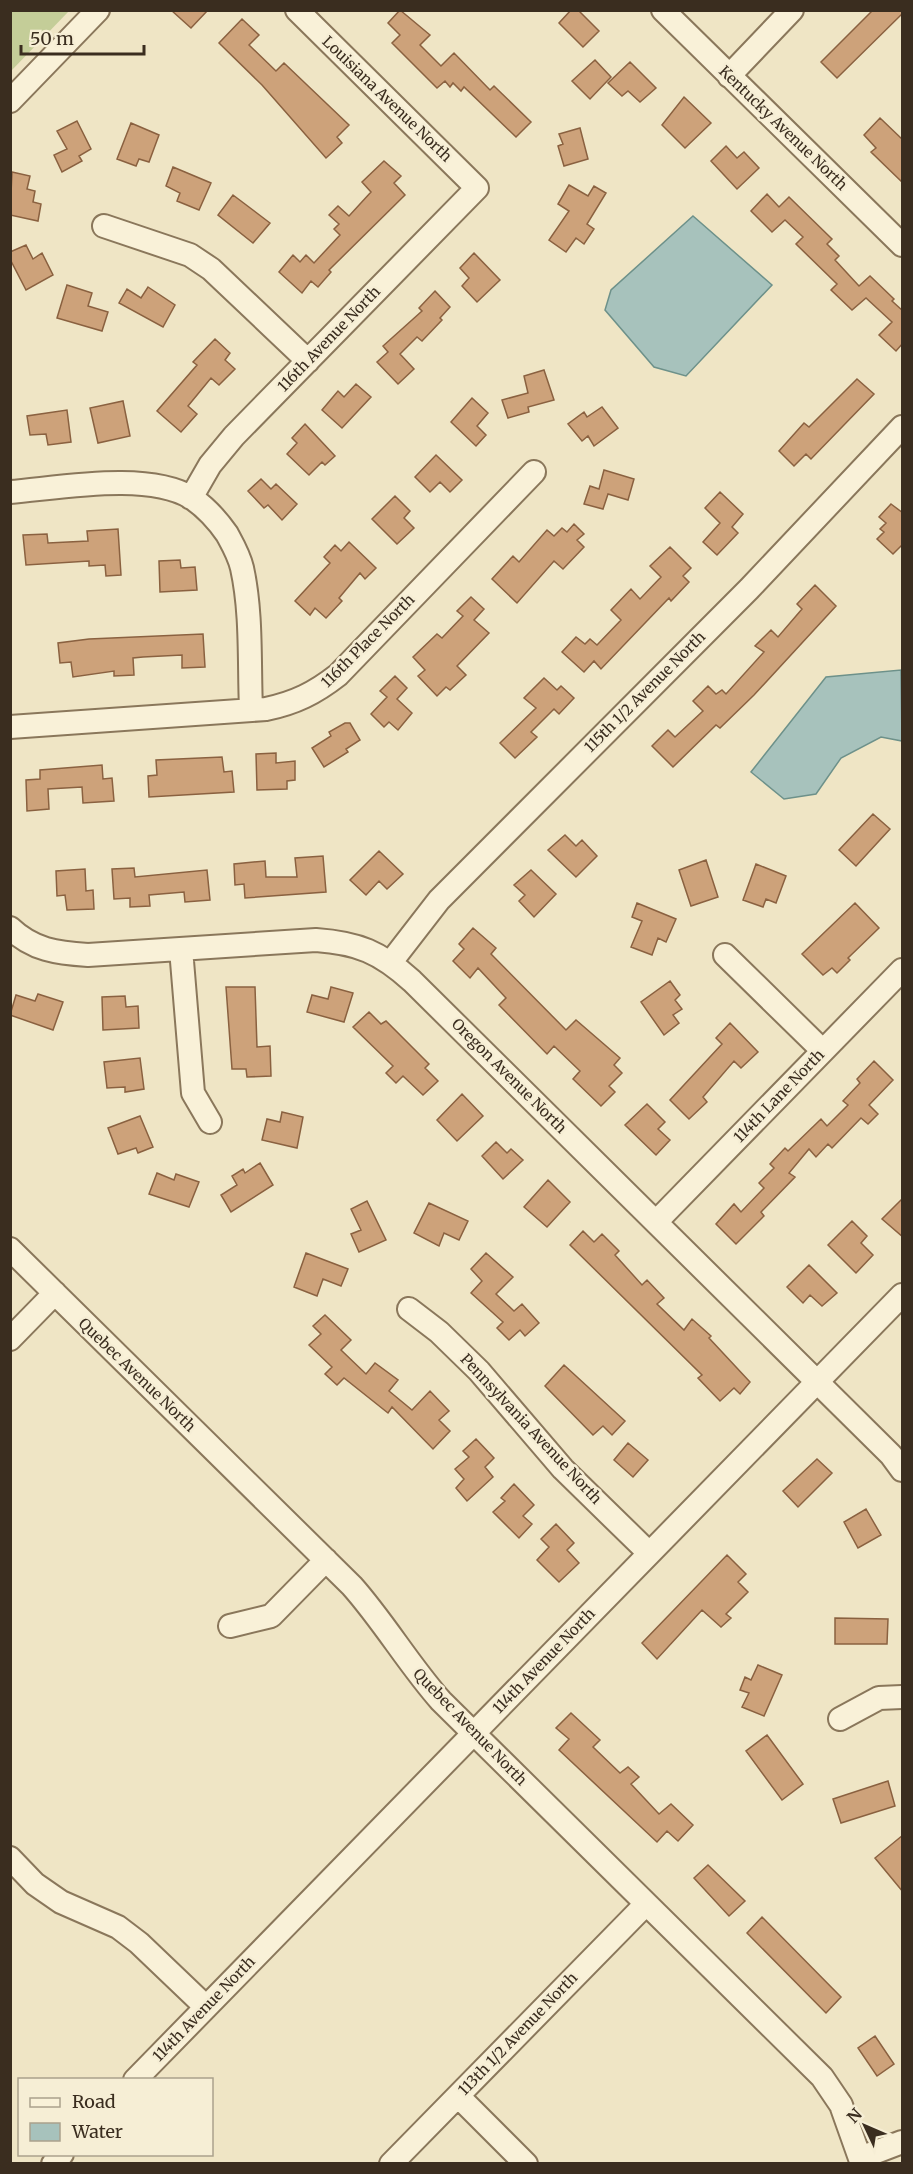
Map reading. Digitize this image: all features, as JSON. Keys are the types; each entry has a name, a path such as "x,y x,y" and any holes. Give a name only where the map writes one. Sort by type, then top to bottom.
{"street":[{"path":"10,101 98,10"},
{"name":"Louisiana Avenue North","path":"297,10 477,188"},
{"name":"Kentucky Avenue North","path":"663,10 903,245"},
{"path":"729,76 792,10"},
{"name":"116th Avenue North","path":"191,498 222,450 477,188"},
{"path":"104,226 190,255 211,269 308,361"},
{"name":"115th 1/2 Avenue North","path":"391,962 439,900 749,589 903,427"},
{"name":"116th Place North","path":"10,727 250,709 291,704 317,692 338,675 534,472"},
{"path":"10,492 127,484 166,489 191,498 221,526 242,566 250,709"},
{"name":"Oregon Avenue North","path":"10,928 22,939 43,950 65,954 88,955 316,940 344,942 391,962 656,1222 903,1470"},
{"path":"181,949 193,1092 210,1122"},
{"path":"725,955 823,1051"},
{"name":"114th Lane North","path":"656,1222 903,970"},
{"name":"Quebec Avenue North","path":"10,1249 326,1560 377,1614 418,1676 645,1905 822,2077 841,2105 861,2161"},
{"path":"10,1339 55,1293"},
{"name":"114th Avenue North","path":"136,2078 903,1295"},
{"name":"Pennsylvania Avenue North","path":"409,1309 439,1332 479,1371 563,1469 649,1553"},
{"path":"230,1626 271,1616 326,1560"},
{"path":"840,1719 879,1698 903,1697"},
{"path":"10,1858 35,1884 61,1902 118,1928 139,1943 206,2007"},
{"name":"113th 1/2 Avenue North","path":"392,2163 645,1905"},
{"path":"458,2096 526,2163"},
{"path":"861,2161 903,2142"}],"green space":[{"path":"10,11 69,11 11,71"}],"water":[{"path":"693,216 772,285 686,376 654,367 605,310 611,290"},
{"path":"901,670 902,741 881,737 841,758 816,794 784,799 751,772 826,677"}],"building":[{"path":"171,10 208,10 191,28"},
{"path":"400,10 430,35 420,45 441,66 454,53 490,90 494,86 531,122 516,137 464,87 461,91 453,83 450,87 445,81 437,88 392,43 400,35 388,23"},
{"path":"571,10 578,10 599,31 583,47 559,23"},
{"path":"873,10 903,10 903,13 837,78 821,62"},
{"path":"242,19 259,35 249,45 276,71 284,63 349,125 337,137 342,143 326,158 262,85 219,43"},
{"path":"595,60 611,77 590,99 572,81"},
{"path":"630,62 656,88 640,102 628,91 622,96 608,83"},
{"path":"684,97 711,123 685,148 662,125"},
{"path":"880,118 903,140 903,183 871,152 876,148 864,135"},
{"path":"77,121 91,149 79,156 82,161 62,172 54,155 67,149 57,131"},
{"path":"131,123 159,135 149,162 139,159 136,166 117,159"},
{"path":"580,128 588,159 564,166 558,146 563,144 559,134"},
{"path":"726,146 737,158 744,152 759,168 737,189 711,161"},
{"path":"384,161 401,176 394,183 405,195 329,270 331,272 318,287 311,281 302,293 279,272 293,255 300,262 306,255 314,263 340,235 334,229 339,224 329,215 338,206 349,216 371,192 362,182"},
{"path":"173,167 211,183 199,210 177,201 180,193 166,186"},
{"path":"12,172 30,176 27,189 35,191 33,202 41,204 38,221 10,215"},
{"path":"569,185 588,196 594,186 606,193 587,224 594,229 584,244 576,238 566,252 549,240 569,211 558,204"},
{"path":"767,194 779,207 789,197 832,239 827,244 839,256 835,260 859,286 870,276 894,299 892,301 903,311 903,343 896,351 879,335 892,322 866,298 852,310 831,290 837,284 796,244 803,237 785,220 772,232 751,211"},
{"path":"233,195 270,223 253,243 218,215"},
{"path":"26,245 33,259 42,253 53,275 26,290 10,259 10,252"},
{"path":"474,253 500,280 477,302 462,286 469,278 460,268"},
{"path":"67,285 92,293 88,306 108,312 102,331 57,318"},
{"path":"148,287 175,305 163,327 119,303 127,289 141,298"},
{"path":"435,291 450,307 440,318 442,320 422,341 417,337 400,354 414,369 398,384 377,362 388,352 383,346 422,311 419,308"},
{"path":"215,339 230,353 225,360 235,369 219,385 211,378 188,406 197,414 181,432 157,411 197,365 193,362"},
{"path":"544,370 554,400 528,407 529,412 508,418 502,400 528,393 524,376"},
{"path":"857,379 874,394 811,459 806,454 794,466 779,451 804,423 809,427"},
{"path":"356,384 371,397 342,428 322,410 338,391 344,397"},
{"path":"472,398 488,413 477,426 486,435 476,446 451,422"},
{"path":"123,401 130,436 98,443 90,408"},
{"path":"602,407 618,428 594,446 588,436 582,441 568,424 584,412 587,417"},
{"path":"67,410 71,442 48,445 46,434 30,435 27,416"},
{"path":"305,424 335,456 325,465 322,462 309,475 287,454 297,443 292,438"},
{"path":"436,455 462,480 450,492 440,482 430,492 415,477"},
{"path":"604,470 634,479 628,500 608,494 603,509 584,504 590,486 599,489"},
{"path":"261,479 271,489 276,484 297,504 282,520 268,505 264,508 248,491"},
{"path":"720,492 743,514 732,527 738,533 717,555 703,542 720,523 705,508"},
{"path":"395,496 410,511 404,518 414,528 397,544 372,519"},
{"path":"891,504 903,513 903,544 893,554 877,539 884,532 880,529 886,523 879,517"},
{"path":"574,524 584,534 577,540 584,547 563,569 554,561 517,603 492,579 513,556 519,562 547,530 554,536 562,528 567,532"},
{"path":"118,529 121,575 106,576 105,565 89,566 89,561 26,565 23,535 47,534 48,543 88,541 87,531"},
{"path":"349,542 376,568 365,579 360,573 339,598 342,601 326,618 315,608 310,615 295,601 330,563 324,557 335,545 341,551"},
{"path":"670,547 691,568 683,576 689,582 671,601 669,598 601,669 594,661 584,672 562,652 576,637 585,644 590,639 597,645 621,620 611,610 631,589 640,599 661,577 650,566"},
{"path":"180,560 181,568 195,567 197,590 160,592 159,561"},
{"path":"815,585 836,606 754,695 720,728 716,725 673,767 652,746 668,730 675,737 703,711 693,701 708,686 716,694 722,690 726,694 764,652 755,646 771,630 778,637 802,609 797,604"},
{"path":"471,597 484,609 474,620 489,633 457,666 466,675 450,690 446,687 437,696 418,676 425,670 413,657 437,634 442,638 463,616 457,611"},
{"path":"203,634 205,667 182,668 182,655 143,657 133,658 134,675 114,676 114,671 73,677 71,662 60,663 58,643 89,639"},
{"path":"395,676 407,688 397,699 412,713 398,730 389,722 384,727 371,714 387,697 380,691"},
{"path":"544,678 557,690 561,686 574,698 559,714 554,709 531,732 537,737 515,758 500,743 536,708 524,698"},
{"path":"345,723 350,723 360,740 346,749 348,752 324,767 312,748 331,736 329,732"},
{"path":"276,753 276,763 295,761 295,780 287,781 287,789 257,790 256,754"},
{"path":"222,757 224,772 232,771 234,792 149,797 148,776 157,775 156,760"},
{"path":"102,765 103,779 112,778 114,801 83,803 82,787 48,789 49,809 27,811 26,780 40,779 40,770"},
{"path":"873,814 890,829 856,866 839,850"},
{"path":"565,835 576,846 582,840 597,856 576,877 548,850"},
{"path":"379,851 403,874 387,889 379,881 366,895 350,880"},
{"path":"323,856 326,892 245,898 244,884 235,885 234,864 265,861 266,877 297,877 295,858"},
{"path":"706,860 718,897 691,906 679,870"},
{"path":"756,864 786,876 776,903 766,899 763,907 743,900"},
{"path":"134,868 135,877 207,870 210,900 185,902 184,892 149,895 150,906 130,907 130,898 114,899 112,869"},
{"path":"85,869 86,891 93,890 94,909 67,910 65,895 57,896 56,871"},
{"path":"531,870 556,894 534,917 519,901 525,895 514,885"},
{"path":"637,903 676,919 666,942 658,938 652,955 631,947 642,921 632,917"},
{"path":"855,903 879,928 848,958 850,960 837,973 832,968 823,975 802,954"},
{"path":"473,928 496,948 491,954 566,1030 576,1020 620,1058 614,1065 622,1073 609,1086 615,1092 601,1106 573,1079 580,1071 554,1046 547,1054 499,1005 506,998 478,968 470,978 453,961 464,949 459,944"},
{"path":"670,981 680,995 675,1000 682,1009 673,1015 679,1023 664,1035 641,1002"},
{"path":"226,987 255,987 257,1047 270,1046 271,1076 247,1077 246,1069 232,1069"},
{"path":"331,987 353,993 344,1022 307,1012 312,995 328,999"},
{"path":"38,994 63,1002 53,1030 10,1015 16,995 35,1001"},
{"path":"125,996 126,1007 138,1006 139,1028 103,1030 102,997"},
{"path":"369,1012 381,1024 386,1021 429,1064 425,1068 438,1081 423,1095 403,1076 396,1083 386,1073 393,1066 353,1027"},
{"path":"730,1023 758,1052 741,1068 734,1061 703,1097 707,1102 689,1119 670,1100 722,1044 716,1038"},
{"path":"140,1058 144,1089 125,1092 125,1087 107,1088 104,1062"},
{"path":"874,1061 893,1080 869,1105 878,1114 868,1124 861,1118 832,1148 828,1144 816,1157 809,1149 789,1173 795,1177 761,1212 764,1216 736,1244 716,1224 734,1204 741,1212 764,1188 759,1183 774,1168 770,1164 785,1148 788,1151 821,1119 827,1126 848,1105 843,1101 860,1083 857,1079"},
{"path":"462,1094 483,1116 457,1141 437,1120"},
{"path":"647,1104 665,1122 658,1129 670,1140 656,1155 625,1125"},
{"path":"282,1112 303,1117 297,1148 262,1140 267,1119 280,1122"},
{"path":"140,1116 153,1147 138,1153 136,1148 118,1154 108,1128"},
{"path":"496,1142 507,1153 511,1149 523,1160 503,1179 482,1156"},
{"path":"260,1163 273,1185 231,1212 221,1195 237,1185 232,1176 243,1169 245,1173"},
{"path":"157,1173 174,1180 176,1174 199,1182 189,1207 149,1194"},
{"path":"548,1180 570,1202 547,1227 524,1207"},
{"path":"903,1198 903,1237 882,1219"},
{"path":"367,1201 386,1240 359,1252 351,1234 361,1230 351,1209"},
{"path":"429,1203 468,1221 459,1240 444,1233 439,1246 414,1233"},
{"path":"852,1221 867,1236 861,1243 873,1255 856,1273 828,1245"},
{"path":"583,1231 594,1242 602,1234 619,1251 615,1255 642,1285 647,1280 664,1298 657,1304 684,1330 692,1319 711,1336 709,1338 750,1382 740,1394 734,1388 720,1401 698,1378 702,1375 570,1245"},
{"path":"306,1253 348,1269 341,1286 323,1279 317,1296 294,1287"},
{"path":"486,1253 513,1277 496,1294 514,1311 522,1304 539,1323 525,1336 520,1330 509,1340 497,1328 503,1322 471,1293 482,1281 471,1269"},
{"path":"809,1265 837,1293 822,1306 810,1295 803,1303 787,1287"},
{"path":"325,1315 351,1340 341,1350 366,1374 375,1363 398,1380 389,1391 412,1410 430,1391 449,1411 439,1420 450,1431 433,1449 392,1407 388,1413 344,1378 337,1385 325,1374 332,1367 309,1345 321,1334 313,1326"},
{"path":"564,1365 625,1421 612,1435 603,1426 593,1435 545,1386"},
{"path":"476,1439 494,1458 485,1467 493,1477 467,1501 456,1488 464,1479 455,1469 469,1457 463,1451"},
{"path":"628,1443 648,1460 633,1477 614,1460"},
{"path":"817,1459 832,1473 798,1507 783,1491"},
{"path":"514,1484 534,1505 523,1516 532,1524 519,1538 493,1512 505,1501 501,1498"},
{"path":"866,1509 881,1535 858,1548 844,1522"},
{"path":"556,1524 574,1543 567,1550 579,1563 559,1582 537,1560 549,1547 541,1539"},
{"path":"727,1555 746,1574 738,1582 748,1592 726,1614 731,1618 721,1627 702,1610 657,1659 642,1643"},
{"path":"835,1618 888,1619 887,1644 835,1644"},
{"path":"758,1665 782,1675 764,1716 742,1707 749,1693 740,1690 745,1677 751,1680"},
{"path":"571,1713 600,1740 593,1747 620,1773 628,1767 639,1777 631,1784 659,1814 671,1804 693,1825 678,1841 667,1831 657,1842 559,1750 569,1739 556,1728"},
{"path":"767,1735 803,1784 782,1800 746,1751"},
{"path":"888,1781 895,1806 841,1823 833,1799"},
{"path":"903,1835 903,1892 875,1858"},
{"path":"708,1865 745,1901 729,1916 694,1878"},
{"path":"762,1917 841,1997 826,2013 747,1933"},
{"path":"875,2036 894,2064 877,2076 858,2048"}]}
